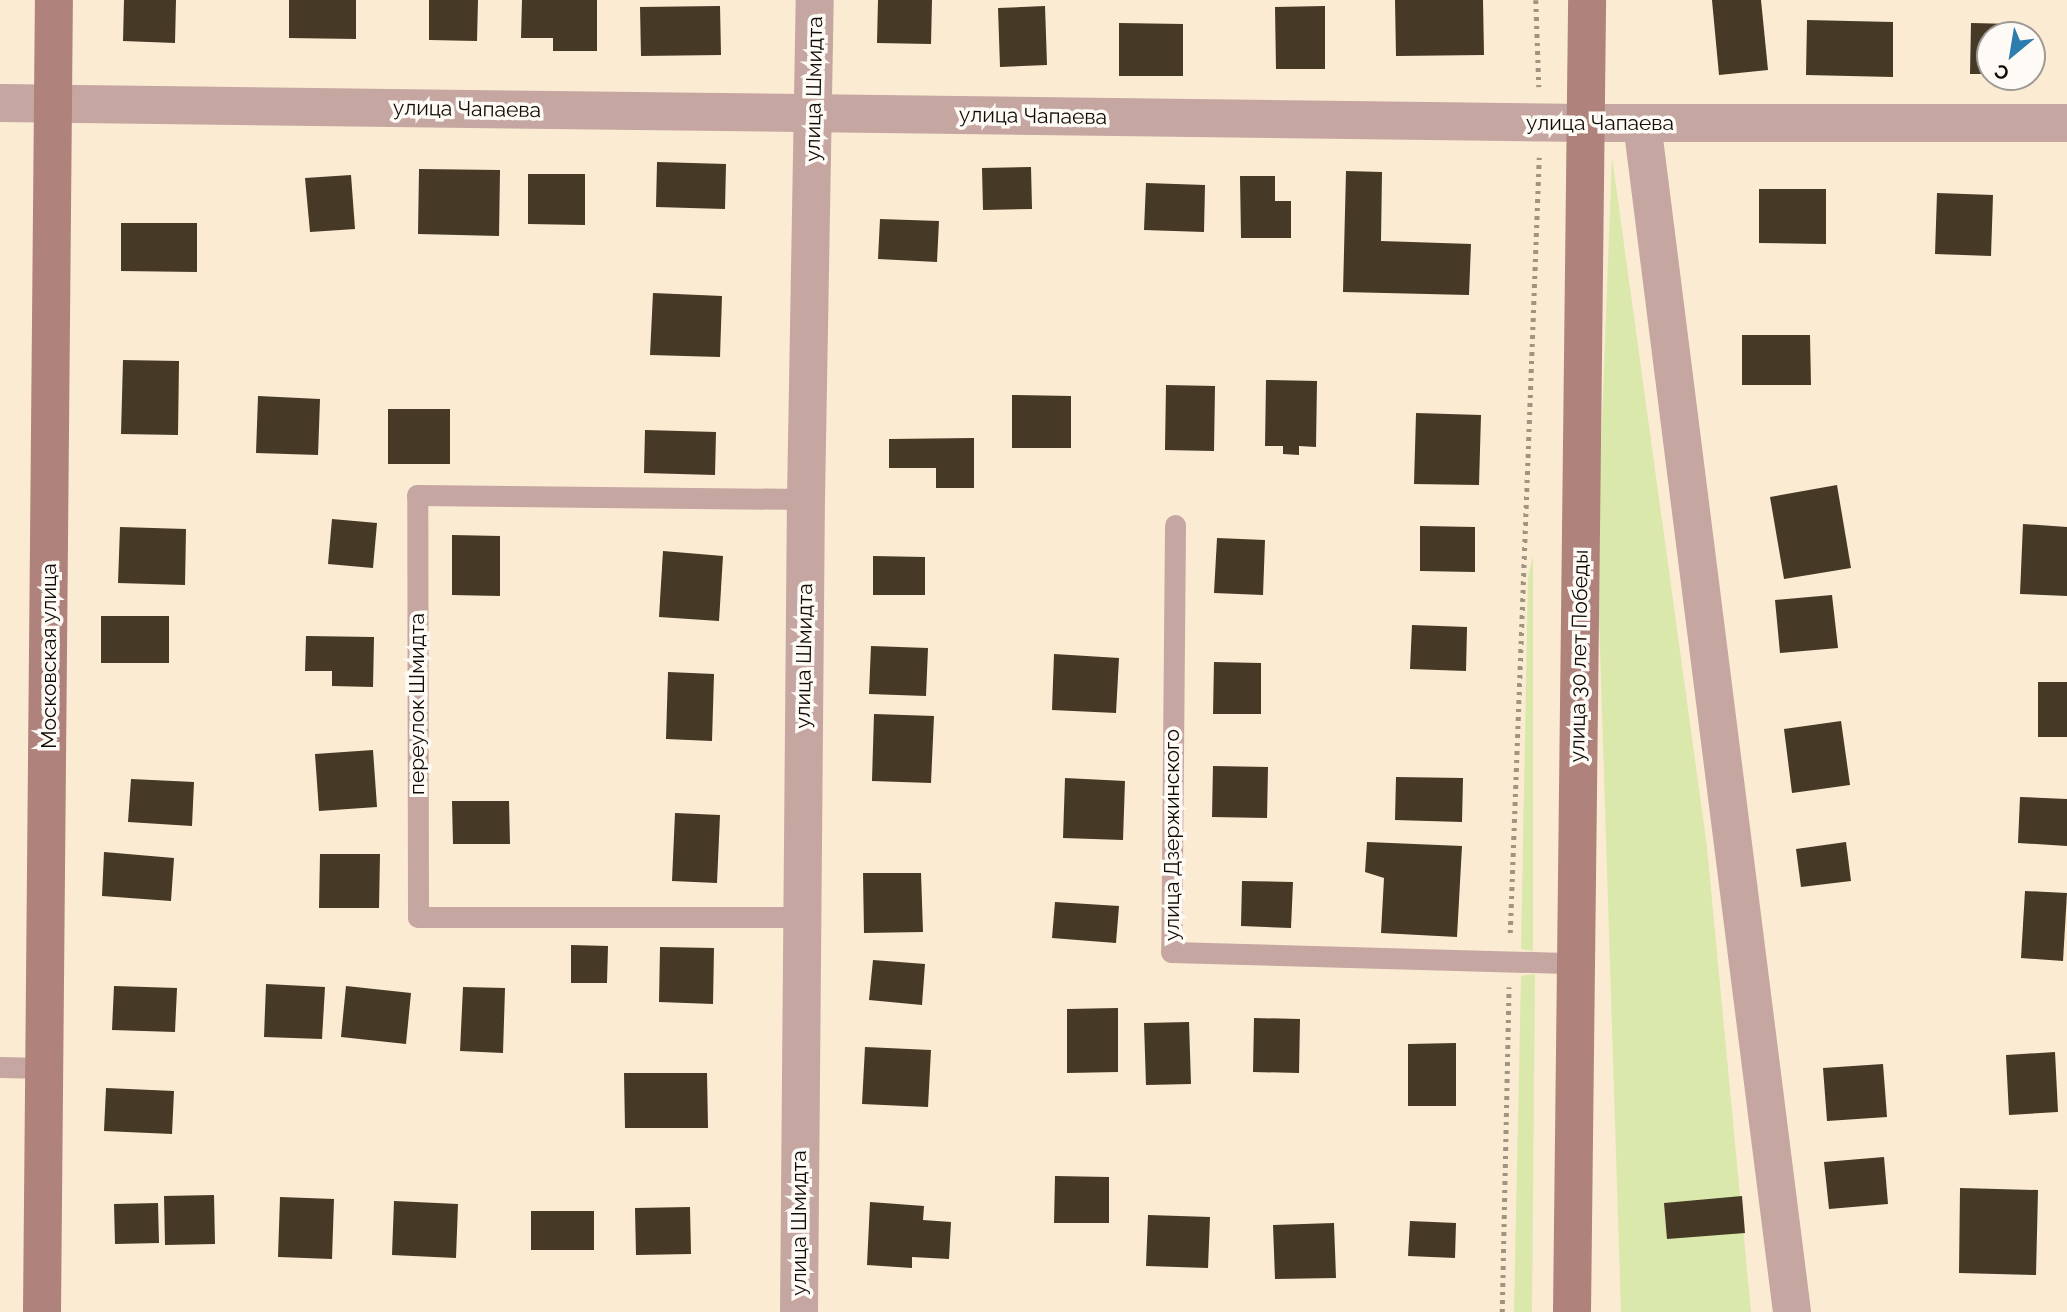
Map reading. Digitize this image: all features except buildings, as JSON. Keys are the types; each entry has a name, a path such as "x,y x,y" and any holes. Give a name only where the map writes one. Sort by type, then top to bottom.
{"street":[{"name":"Московская улица","path":"42,1312 54,0"},
{"name":"улица Шмидта","path":"799,1312 806,499 815,0"},
{"name":"улица 30 лет Победы","path":"1572,1312 1587,0"},
{"name":"улица Чапаева","path":"0,103 1587,123 2067,123"},
{"path":"1642,123 1792,1312"}],"lane":[{"name":"переулок Шмидта","path":"802,917 418,917 417,495 806,499"},
{"name":"улица Дзержинского","path":"1175,525 1171,952 1574,963"},
{"path":"0,1067 46,1068"}],"path":[{"path":"1502,1312 1509,960 1540,122 1535,0"}],"green space":[{"path":"1612,157 1707,847 1751,1312 1621,1312 1597,555"},
{"path":"1533,555 1533,951 1521,949 1528,578"},
{"path":"1535,974 1532,1312 1514,1312 1521,976"}]}
